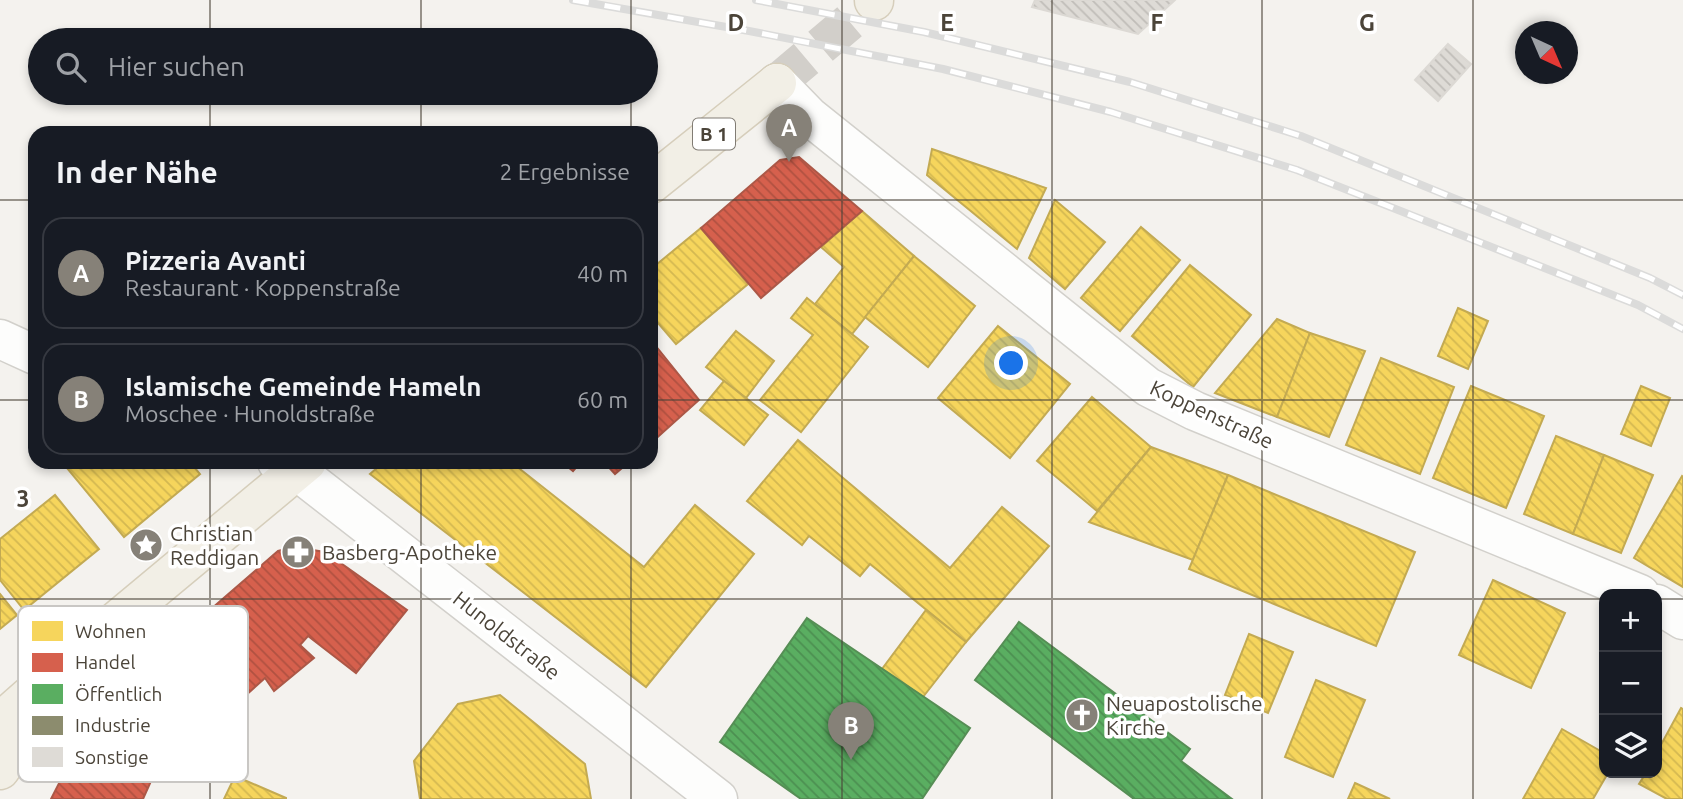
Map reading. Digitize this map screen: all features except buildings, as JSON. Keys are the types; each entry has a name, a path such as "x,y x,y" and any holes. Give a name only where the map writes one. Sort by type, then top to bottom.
{"main road":[{"name":"B 1","path":"658,178 777,83"},
{"path":"132,606 289,469"},
{"path":"0,722 18,706"},
{"path":"0,770 18,744"}],"street":[{"name":"Koppenstraße","path":"777,83 808,116 1148,387 1195,411 1628,589"},
{"path":"0,340 28,352"},
{"name":"Hunoldstraße","path":"299,469 718,799"},
{"path":"1662,607 1683,620"}],"tunnel":[{"path":"777,83 874,1"}],"railway":[{"path":"573,0 943,69 1111,112 1297,170 1638,305 1683,329"},
{"path":"756,0 924,32 1130,82 1301,136 1650,278 1683,295"}],"place":[{"name":"Pizzeria Avanti","path":"789,162"},
{"name":"Christian Reddigan","path":"146,545"},
{"name":"Basberg-Apotheke","path":"298,552"},
{"name":"Neuapostolische Kirche","path":"1082,715"},
{"name":"Islamische Gemeinde Hameln","path":"851,760"}]}
